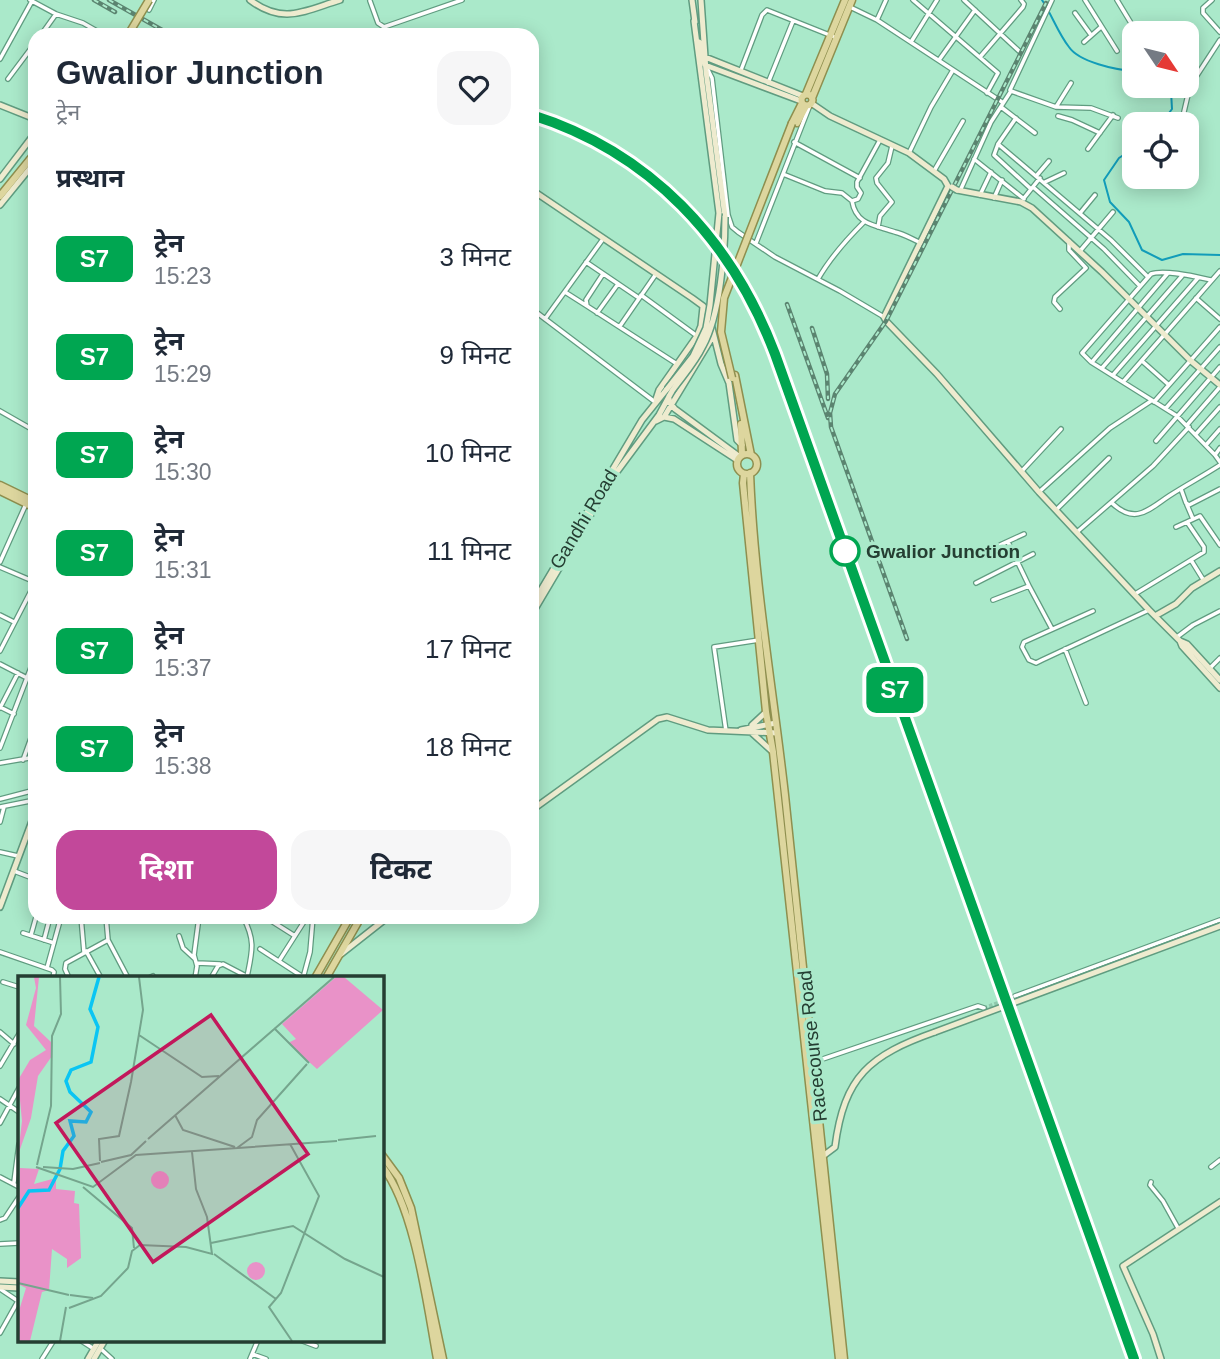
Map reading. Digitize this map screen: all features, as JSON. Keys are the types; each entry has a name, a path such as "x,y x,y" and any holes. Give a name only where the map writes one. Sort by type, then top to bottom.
{"main road":[{"path":"133,28 152,0"},
{"path":"250,0 264,10 287,15 340,0"},
{"path":"539,602 613,477 653,423 701,340 710,304 719,213 692,0"},
{"path":"701,0 705,65"},
{"path":"834,37 845,0"},
{"path":"772,724 766,712 743,484 747,474 755,469 757,463 751,455 734,376 720,332 724,299 794,123 807,101 851,3"},
{"path":"655,402 669,392 694,361 709,332 714,317 725,235 707,78 694,21"},
{"path":"705,57 768,83 807,101 830,116 881,138 909,153 954,189 1022,201 1080,251 1154,327 1220,386"},
{"path":"705,65 807,101"},
{"path":"0,105 28,116"},
{"path":"0,179 28,142"},
{"path":"0,196 28,162"},
{"path":"0,205 28,171"},
{"path":"954,189 921,243 884,317 1149,611 1178,639 1187,644 1220,688"},
{"path":"539,195 703,306 709,315 729,383 740,443"},
{"path":"655,402 659,390 697,336 703,317 703,306"},
{"path":"653,423 664,417 713,336"},
{"path":"539,805 658,719 667,718 708,730 750,730 773,734 747,474 737,467 740,457 739,411 734,376"},
{"path":"669,392 671,405 740,457"},
{"name":"Gandhi Road","path":"539,593 655,402"},
{"path":"664,417 682,423 740,457 751,455"},
{"path":"732,451 740,443"},
{"path":"0,485 28,501"},
{"path":"0,491 28,501"},
{"path":"1155,616 1220,571"},
{"path":"1207,671 1220,680"},
{"path":"750,730 766,712"},
{"path":"750,730 772,724"},
{"path":"750,730 773,752"},
{"name":"Racecourse Road","path":"773,734 844,1359"},
{"name":"Racecourse Road","path":"773,734 811,1063 838,1359"},
{"path":"0,907 28,831"},
{"path":"317,976 346,924"},
{"path":"327,976 357,924"},
{"path":"340,954 379,924"},
{"path":"823,1156 835,1147 844,1102 874,1060 935,1032 1220,926"},
{"path":"323,965 326,976"},
{"path":"383,1157 408,1195 443,1359"},
{"path":"383,1168 395,1186 406,1215 437,1359"},
{"path":"1161,1359 1123,1266 1220,1202"},
{"path":"0,1281 18,1282"},
{"path":"0,1288 18,1288"},
{"path":"88,1359 101,1342"},
{"path":"94,1359 97,1348"}],"street":[{"path":"149,10 152,0"},
{"path":"370,1 378,23 384,27 461,0"},
{"path":"877,20 886,0"},
{"path":"913,0 998,73 987,93"},
{"path":"912,42 937,0"},
{"path":"964,0 1019,51"},
{"path":"980,57 1023,7 1021,0"},
{"path":"954,189 974,159 1009,93 1052,0"},
{"path":"1085,0 1117,51"},
{"path":"1117,0 1130,21"},
{"path":"1212,0 1202,10 1220,32"},
{"path":"0,59 31,1 92,28"},
{"path":"851,3 987,93 1035,133"},
{"path":"741,72 764,11 770,10 834,37"},
{"path":"939,61 975,10"},
{"path":"1075,13 1091,35"},
{"path":"46,28 56,14"},
{"path":"768,83 793,21"},
{"path":"1084,42 1102,27"},
{"path":"1199,71 1220,40"},
{"path":"8,79 28,52"},
{"path":"705,65 712,78 730,222 734,230 884,317"},
{"path":"909,153 931,107 953,70"},
{"path":"1056,107 1071,83"},
{"path":"1009,93 1014,91 1056,107 1091,108 1118,118"},
{"path":"756,244 807,101"},
{"path":"1088,149 1113,115"},
{"path":"1058,116 1100,133"},
{"path":"1016,118 998,144 994,152 996,157 1091,237 1140,286"},
{"path":"934,172 963,121"},
{"path":"852,201 858,199 862,193 857,187 860,178 881,138"},
{"path":"794,142 860,178"},
{"path":"878,227 880,216 892,202 877,183 876,177 888,163 892,144"},
{"path":"998,144 1080,213 1148,277"},
{"path":"974,159 1002,180 1022,201 1049,161"},
{"path":"980,195 992,172"},
{"path":"1045,183 1064,173"},
{"path":"783,174 825,191 842,193 852,201 853,209 864,222 921,243"},
{"path":"994,198 1002,180"},
{"path":"1080,213 1095,195"},
{"path":"1080,251 1113,212"},
{"path":"818,279 834,254 864,222"},
{"path":"545,319 603,239"},
{"path":"1060,309 1054,302 1055,297 1086,268 1069,250 1069,242"},
{"path":"586,262 697,336"},
{"path":"1124,382 1220,271"},
{"path":"1112,503 1127,513 1149,511 1220,463 1177,416 1091,362 1083,355 1083,350 1148,277 1156,272 1213,279 1220,283"},
{"path":"1091,362 1168,273"},
{"path":"587,306 586,300 603,274"},
{"path":"620,326 656,274"},
{"path":"1102,368 1182,276"},
{"path":"1113,375 1198,278"},
{"path":"597,313 618,284"},
{"path":"565,292 678,365"},
{"path":"1196,298 1220,319"},
{"path":"539,314 655,402"},
{"path":"1039,492 1111,428 1153,401 1220,327"},
{"path":"1166,409 1220,347"},
{"path":"1142,361 1169,386"},
{"path":"1156,441 1220,367"},
{"path":"1077,532 1153,466 1220,386"},
{"path":"1196,434 1220,407"},
{"path":"1,413 28,427"},
{"path":"1021,471 1061,429"},
{"path":"1206,445 1220,429"},
{"path":"1214,455 1220,448"},
{"path":"1057,509 1110,458"},
{"path":"1181,489 1193,519"},
{"path":"1187,505 1220,490"},
{"path":"28,506 0,565 28,579"},
{"path":"1176,527 1200,516 1220,545"},
{"path":"1135,594 1204,550 1187,522"},
{"path":"974,557 1024,534"},
{"path":"1008,542 1052,629"},
{"path":"976,583 1033,554"},
{"path":"1191,560 1204,581"},
{"path":"993,600 1029,586"},
{"path":"0,651 28,597"},
{"path":"1093,611 1022,644 1029,660 1036,663 1149,611"},
{"path":"1178,639 1193,625 1220,611"},
{"path":"0,615 15,623"},
{"path":"726,731 714,647 759,639"},
{"path":"1065,649 1086,703"},
{"path":"1207,671 1220,659"},
{"path":"0,664 27,678 0,748"},
{"path":"13,714 0,708 18,673"},
{"path":"23,760 28,746"},
{"path":"0,763 28,759"},
{"path":"0,799 28,792"},
{"path":"0,822 2,807 28,801"},
{"path":"0,852 18,856"},
{"path":"13,871 28,876"},
{"path":"1015,996 1220,920"},
{"path":"30,936 34,924"},
{"path":"44,940 48,924"},
{"path":"47,968 59,924"},
{"path":"82,924 85,952 99,976"},
{"path":"107,924 108,940 127,976"},
{"path":"195,976 199,924"},
{"path":"247,924 253,943 248,976"},
{"path":"276,924 295,936"},
{"path":"279,961 303,924"},
{"path":"303,976 313,924"},
{"path":"23,933 54,943"},
{"path":"179,936 183,948 196,961 220,964 246,976"},
{"path":"68,976 66,963 108,940"},
{"path":"260,949 302,976"},
{"path":"0,952 47,968 53,971 53,976"},
{"path":"212,976 220,964"},
{"path":"3,982 18,987"},
{"path":"811,1063 978,1006 984,1008"},
{"path":"0,1032 13,1044"},
{"path":"0,1066 18,1036"},
{"path":"0,1123 18,1089"},
{"path":"0,1100 18,1111"},
{"path":"14,1182 18,1153"},
{"path":"1211,1167 1220,1160"},
{"path":"0,1177 18,1186"},
{"path":"1151,1182 1150,1185 1163,1201 1179,1230"},
{"path":"0,1220 5,1218 18,1198"},
{"path":"0,1244 18,1242"},
{"path":"0,1288 18,1301"},
{"path":"0,1333 18,1304"},
{"path":"42,1359 53,1342"},
{"path":"84,1342 112,1359"},
{"path":"305,1342 316,1346"},
{"path":"251,1357 266,1359"}],"waterway":[{"path":"1042,0 1074,52 1098,64 1122,70"},
{"path":"1170,112 1171,98"},
{"path":"1122,156 1104,180 1110,202 1129,222 1142,250 1162,260 1183,254 1220,255"}],"tunnel":[{"path":"984,1008 1015,996"}],"railway":[{"path":"94,0 115,12"},
{"path":"109,0 159,28"},
{"path":"907,639 831,427 830,413 835,394 886,321 1046,3"},
{"path":"539,118 575,131 614,152 650,177 682,206 711,238 736,274 757,313 775,354 1134,1359"},
{"path":"787,304 828,418"},
{"path":"812,328 827,374 828,399"}],"train":[{"name":"S7","path":"539,117 599,143 656,182 710,234 750,296 775,354 1134,1359"}],"place":[{"name":"Gwalior Junction","path":"845,551"}]}
